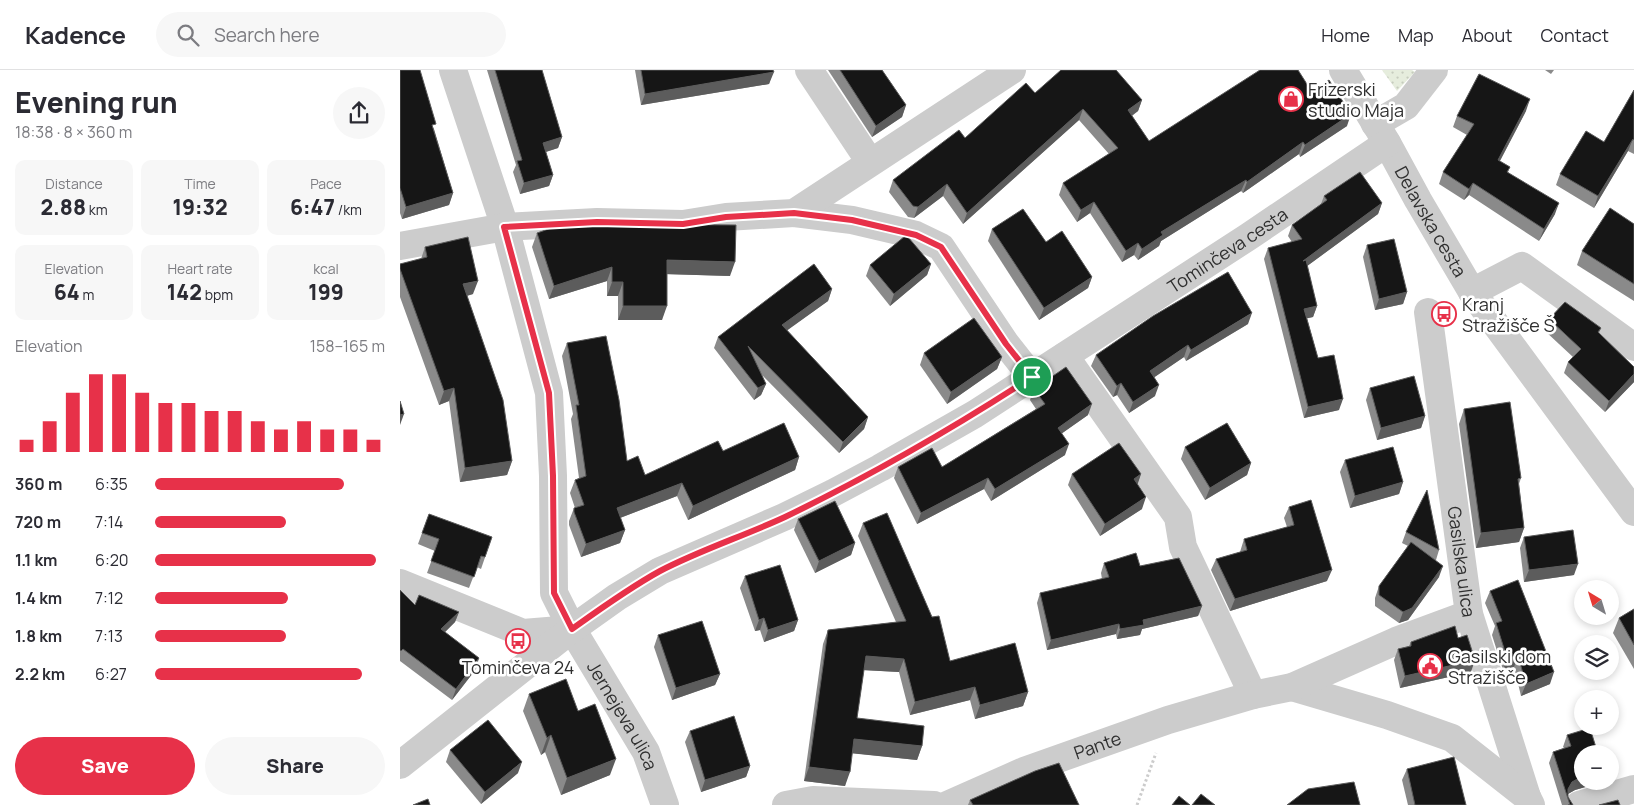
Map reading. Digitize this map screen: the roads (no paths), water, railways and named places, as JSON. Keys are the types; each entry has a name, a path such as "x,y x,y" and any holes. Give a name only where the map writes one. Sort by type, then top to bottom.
{"street":[{"name":"Jernejeva ulica","path":"454,70 504,227 549,393 553,486 554,593 572,629 646,752 665,805"},
{"path":"809,70 870,162"},
{"path":"794,213 1012,70"},
{"name":"Delavska cesta","path":"1343,70 1472,292 1634,512"},
{"name":"Tominčeva cesta","path":"400,765 572,629 617,597 660,571 784,517 880,468 975,414 1248,237 1381,133 1406,106 1434,70"},
{"path":"400,246 504,227 597,222 683,224 726,217 794,213 861,222 916,235 941,247 1006,344 1032,377"},
{"path":"1472,292 1522,266 1634,347"},
{"name":"Gasilska ulica","path":"1428,312 1469,614 1529,801"},
{"path":"1065,356 1178,517 1183,547 1253,695"},
{"path":"400,583 523,633 572,629"},
{"name":"Pante","path":"947,805 1024,771 1168,720 1253,695 1292,687 1396,641 1469,614"},
{"name":"Pante","path":"1292,687 1387,715 1452,738 1529,801"},
{"path":"1579,805 1634,789"},
{"path":"786,805 813,800 934,805"}],"place":[{"name":"Frizerski studio Maja","path":"1291,99"},
{"name":"Kranj Stražišče Š","path":"1444,314"},
{"name":"Tominčeva 24","path":"518,641"},
{"name":"Gasilski dom Stražišče","path":"1430,666"}]}
